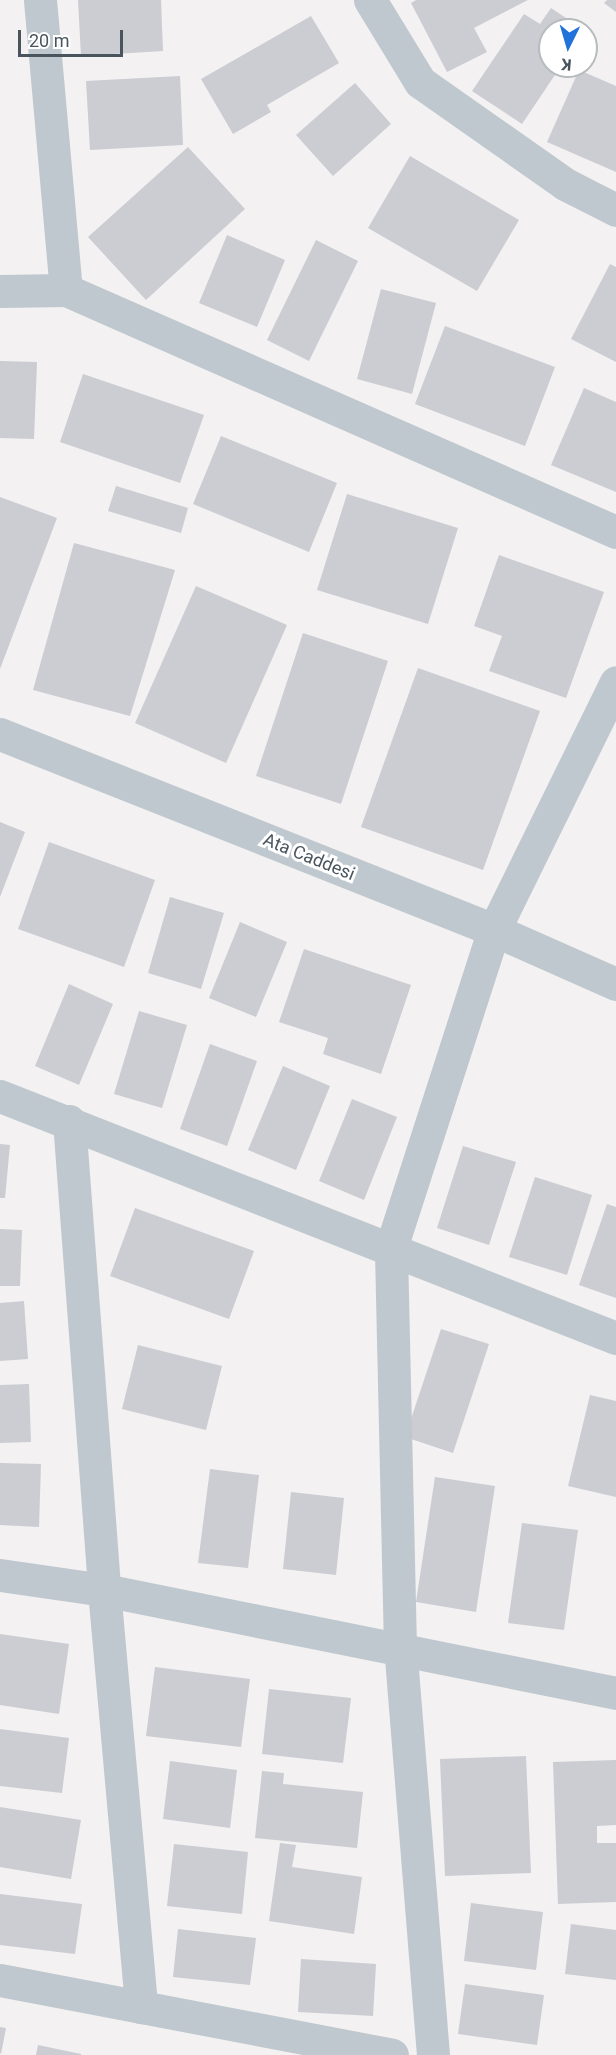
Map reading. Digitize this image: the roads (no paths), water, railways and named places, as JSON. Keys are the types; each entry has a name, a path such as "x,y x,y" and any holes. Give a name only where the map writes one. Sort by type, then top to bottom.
{"street":[{"path":"40,0 66,290"},
{"path":"370,0 420,81 565,184 616,210"},
{"path":"0,291 66,290 616,532"},
{"path":"433,2055 400,1648 392,1248 494,930 616,682"},
{"name":"Ata Caddesi","path":"0,734 494,930 616,984"},
{"path":"0,1096 69,1121 616,1338"},
{"path":"69,1121 104,1590 141,2007"},
{"path":"0,1575 104,1590 616,1693"},
{"path":"0,1980 392,2055"}]}
